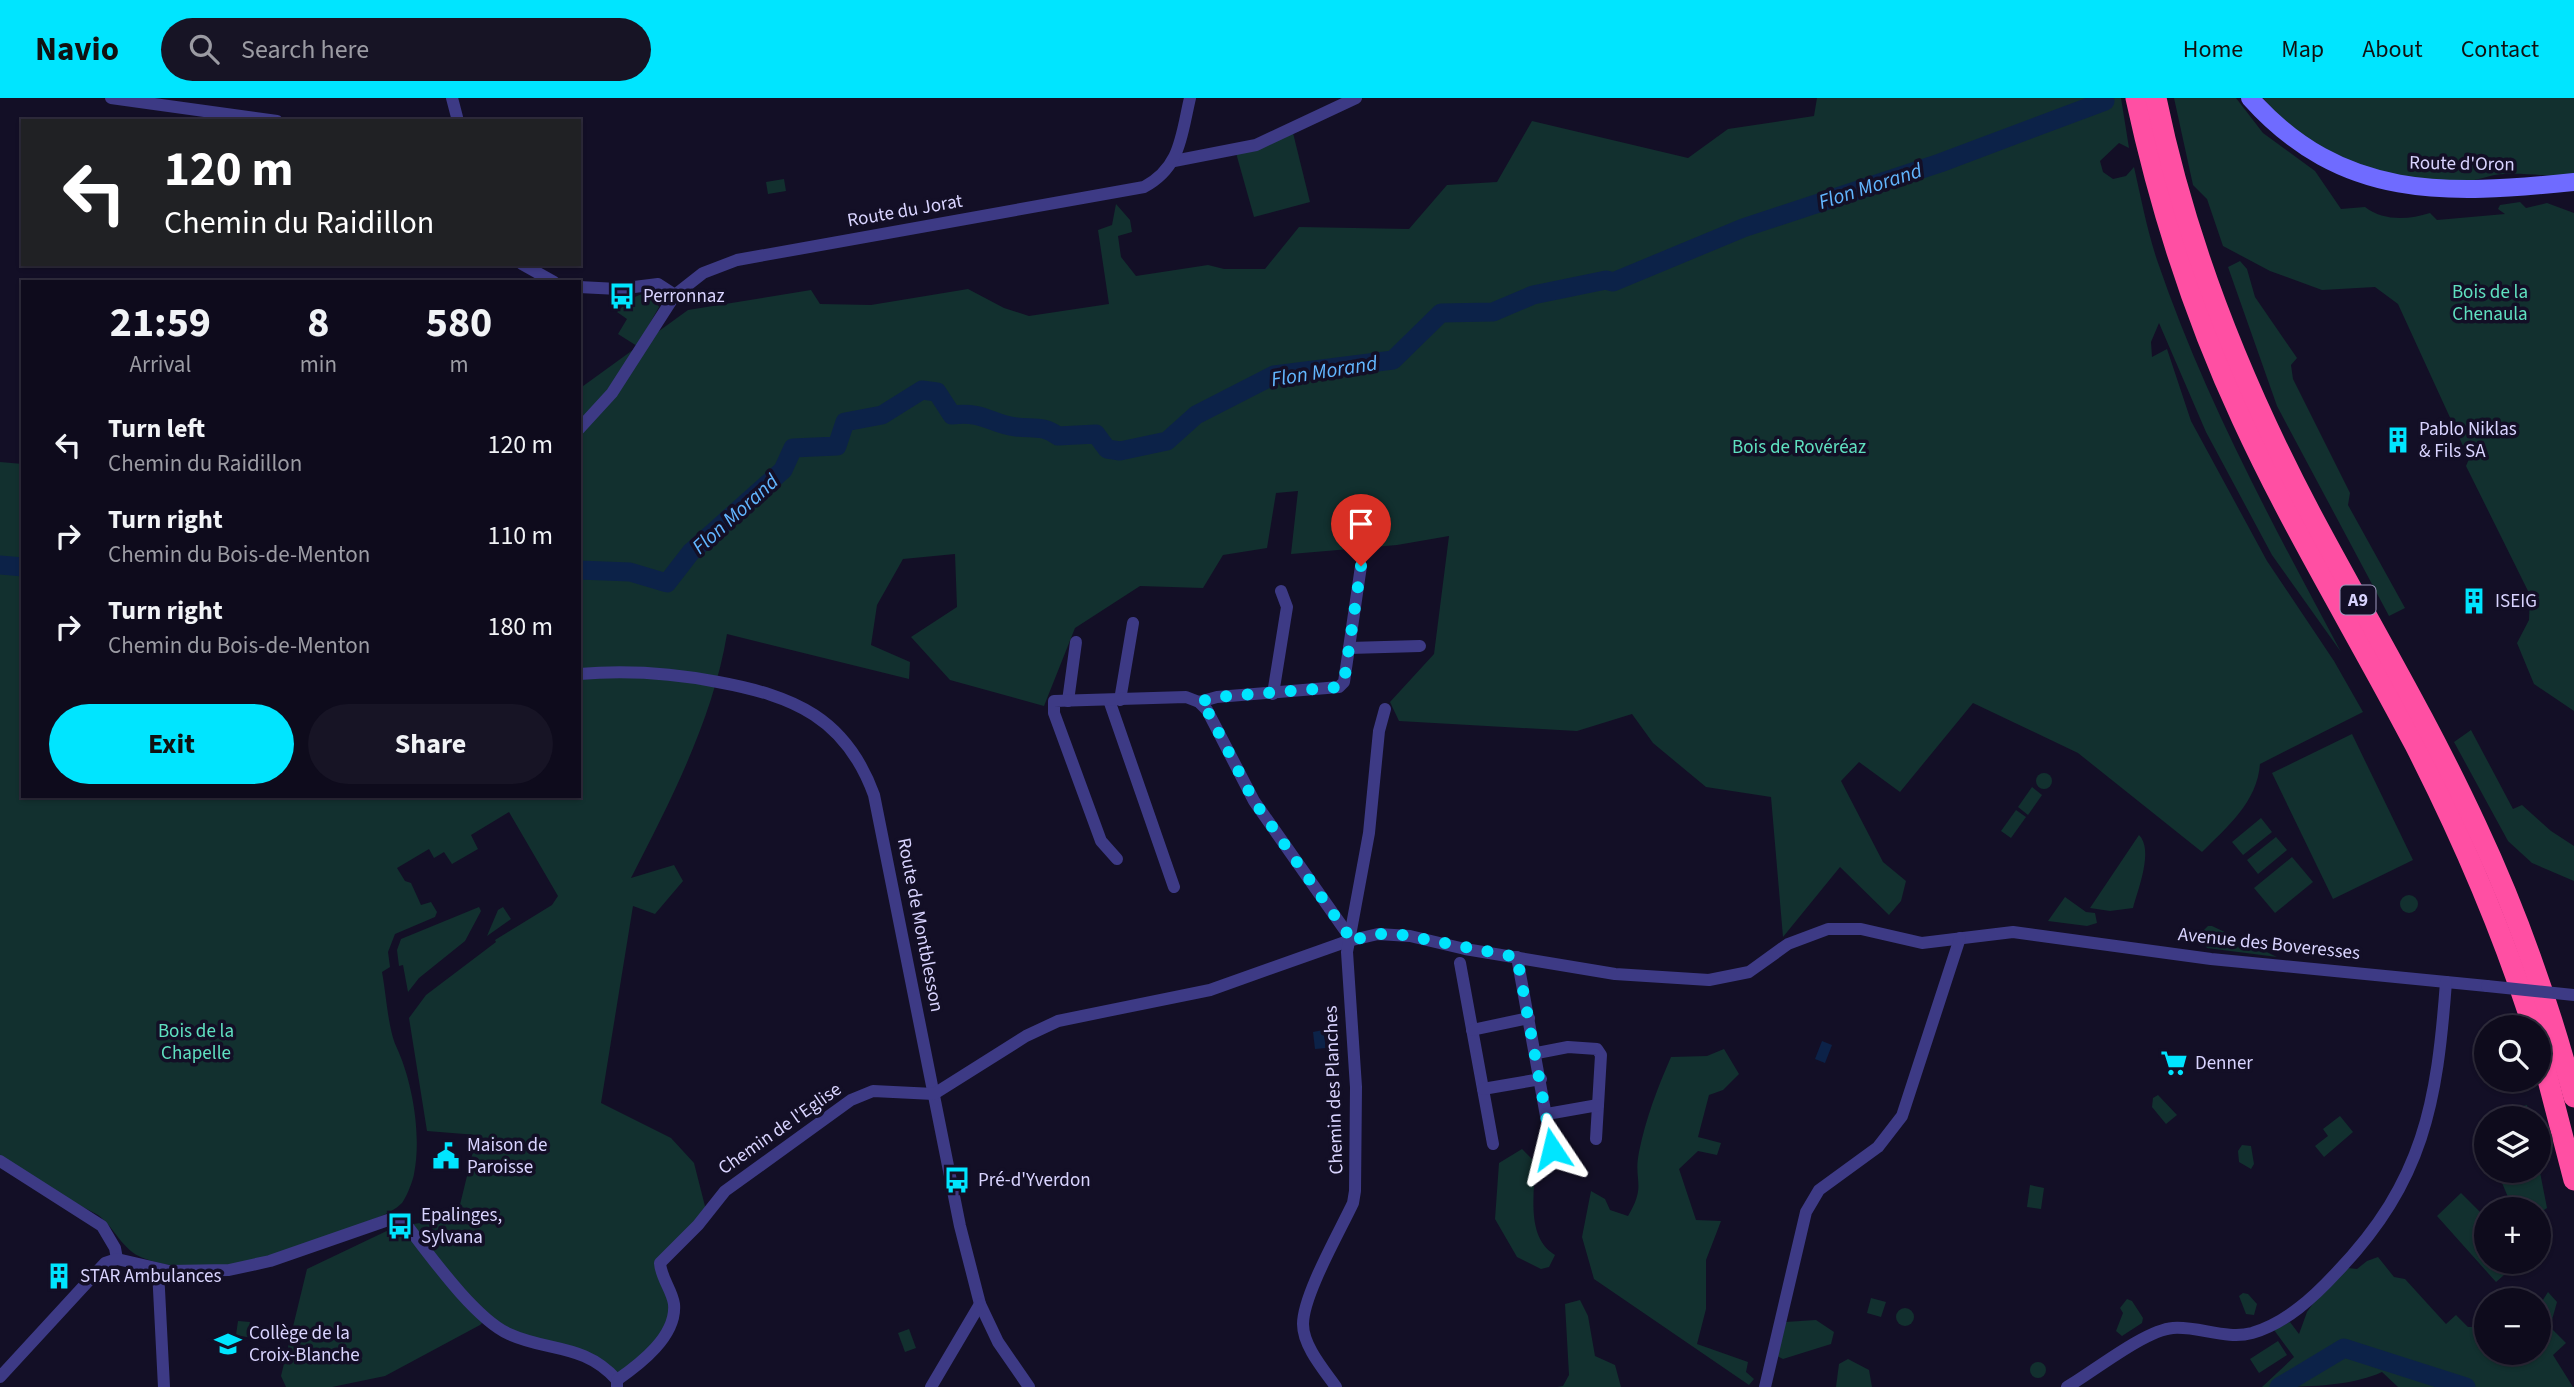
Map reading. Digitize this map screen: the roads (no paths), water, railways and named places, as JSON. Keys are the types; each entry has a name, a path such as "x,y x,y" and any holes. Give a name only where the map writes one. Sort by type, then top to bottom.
{"highway":[{"name":"A9","path":"2136,98 2154,176 2179,262 2220,371 2271,478 2456,829 2514,965 2529,1015"},
{"name":"A9","path":"2156,98 2185,214 2241,370 2301,494 2476,824 2531,958 2574,1097"},
{"path":"2551,1092 2574,1181"}],"main road":[{"name":"Route d'Oron","path":"2250,98 2276,126 2304,147 2333,164 2373,179 2423,187 2458,188 2574,182"}],"street":[{"path":"111,98 263,119"},
{"path":"452,98 457,119"},
{"path":"1190,98 1174,162 1256,145 1356,98"},
{"name":"Route du Jorat","path":"675,295 703,273 737,260 1144,187 1161,178 1174,162"},
{"path":"526,266 550,280"},
{"path":"581,287 618,289 658,284 675,295 635,361 584,425"},
{"path":"1117,859 1101,841 1054,713 1055,701 1173,696 1199,702 1217,697 1339,687 1344,682 1361,566"},
{"path":"1273,694 1287,607 1281,591"},
{"path":"1133,623 1114,700 1174,887"},
{"path":"1068,701 1076,642"},
{"path":"1349,648 1420,646"},
{"name":"Route de Montblesson","path":"581,674 683,675 763,691 783,697 816,715 853,751 873,795 980,1304 998,1342 1029,1387"},
{"path":"1199,702 1207,710 1254,801 1349,939"},
{"name":"Chemin des Planches","path":"1336,1387 1312,1352 1303,1325 1310,1298 1353,1203 1358,1172 1349,939 1370,821 1379,731 1385,709"},
{"name":"Avenue des Boveresses","path":"934,1094 1026,1036 1058,1021 1210,990 1349,939 1378,934 1398,934 1615,974 1719,979 1749,972 1788,944 1828,929 1861,929 1922,943 2013,932 2214,959 2574,995"},
{"path":"1765,1387 1806,1212 1819,1190 1878,1147 1902,1116 1960,938"},
{"path":"1517,957 1552,1149"},
{"path":"1460,963 1493,1144"},
{"path":"2067,1387 2166,1329 2199,1330 2235,1336 2267,1328 2311,1299 2344,1264 2385,1215 2407,1175 2424,1132 2437,1087 2446,982"},
{"path":"1472,1030 1529,1018"},
{"path":"1536,1054 1567,1047 1597,1049 1601,1055 1596,1139"},
{"path":"1483,1089 1541,1079"},
{"name":"Chemin de l'Eglise","path":"617,1384 667,1334 674,1304 660,1263 698,1225 725,1191 851,1100 873,1091 934,1094"},
{"path":"1546,1114 1598,1105"},
{"path":"0,1161 102,1226 115,1248 117,1259"},
{"path":"0,1377 100,1266 117,1259 164,1270 229,1270 270,1261 398,1219 405,1223 489,1321 507,1333 532,1342 567,1348 599,1364 617,1384"},
{"path":"164,1270 161,1301 164,1387"},
{"path":"931,1387 980,1304"}],"water":[{"path":"1323,1030 1326,1048 1315,1049 1313,1032"},
{"path":"1822,1041 1832,1045 1825,1063 1815,1059"}],"waterway":[{"name":"Flon Morand","path":"581,570 630,572 667,583 691,552 783,470 793,448 837,446 845,422 882,415 922,390 937,392 952,415 980,416 1016,427 1043,429 1058,436 1096,434 1107,449 1120,451 1167,441 1196,415 1274,375 1393,360 1441,313 1493,312 1533,295 1606,280 1613,282 1743,228 1940,163 2105,101"},
{"name":"Flon Morand","path":"0,565 21,567"},
{"path":"2279,1387 2344,1348 2466,1387"}],"place":[{"name":"Perronnaz","path":"622,296"},
{"name":"Pablo Niklas & Fils SA","path":"2398,440"},
{"name":"ISEIG","path":"2474,601"},
{"name":"Denner","path":"2174,1063"},
{"name":"Maison de Paroisse","path":"446,1156"},
{"name":"Pré-d'Yverdon","path":"957,1180"},
{"name":"Epalinges, Sylvana","path":"400,1226"},
{"name":"STAR Ambulances","path":"59,1276"},
{"name":"Collège de la Croix-Blanche","path":"228,1344"}],"park label":[{"name":"Bois de la Chenaula","path":"2490,303"},
{"name":"Bois de Rovéréaz","path":"1799,447"},
{"name":"Bois de la Chapelle","path":"196,1042"}]}
